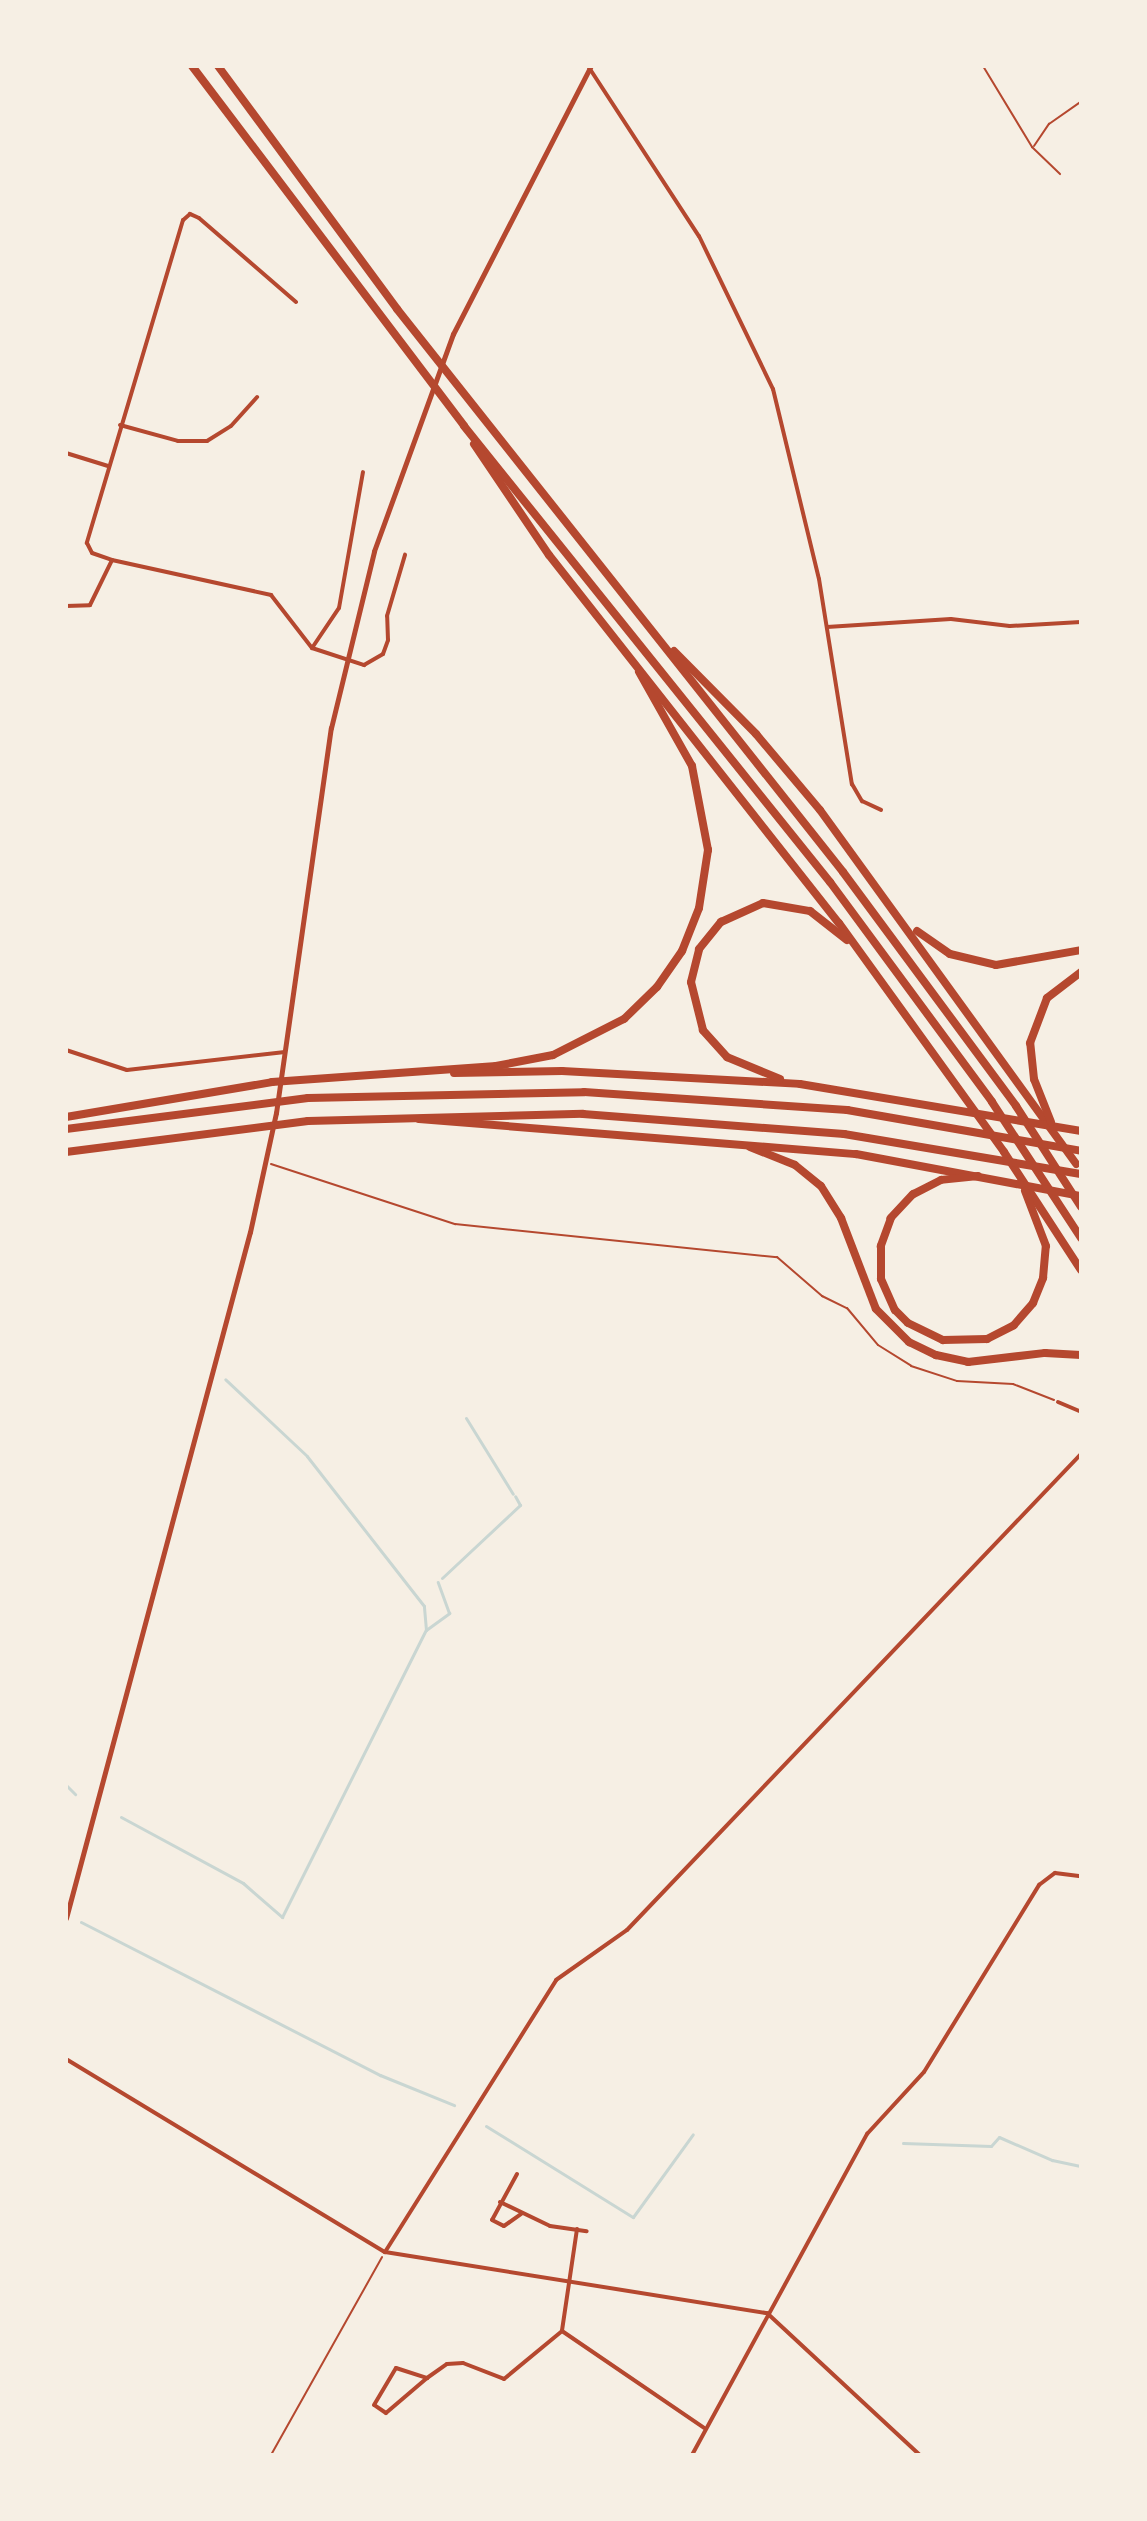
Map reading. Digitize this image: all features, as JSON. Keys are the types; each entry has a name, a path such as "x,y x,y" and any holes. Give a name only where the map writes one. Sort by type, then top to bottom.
{"highway":[{"path":"192,66 464,426 830,882 975,1078 1081,1238"},
{"path":"218,66 397,309 889,934 1016,1106 1081,1207"},
{"path":"464,426 515,509 860,952 1004,1152 1081,1270"},
{"path":"645,622 756,734 897,910 1079,1170"},
{"path":"441,1071 553,1055 604,1033 657,987 693,926 708,850 699,786 683,745 619,641"},
{"path":"800,1084 741,1065 703,1030 691,991 699,949 734,913 777,903 810,911 860,952"},
{"path":"897,910 926,940 971,962 1021,964 1081,950"},
{"path":"1079,1170 1040,1099 1030,1043 1047,998 1081,972"},
{"path":"66,1117 308,1078 441,1071 800,1084 957,1106 1079,1130"},
{"path":"66,1129 250,1103 484,1091 662,1095 847,1110 1080,1150"},
{"path":"66,1152 308,1121 398,1115 583,1114 725,1121 1079,1170"},
{"path":"398,1115 503,1129 856,1154 989,1175 1081,1196"},
{"path":"733,1143 781,1157 821,1186 841,1218 876,1309 909,1342 936,1355 968,1362 1081,1355"},
{"path":"989,1175 927,1185 900,1205 884,1231 879,1262 887,1294 908,1323 943,1340 973,1342 1002,1333 1024,1315 1040,1290 1047,1261 1041,1227 1004,1152"}],"street":[{"path":"66,1918 265,1164 285,1052 317,809 345,661 374,551 419,420 453,334 590,67"},
{"path":"590,67 699,236 773,389 827,627 852,784 862,801 881,810"},
{"path":"296,302 190,214 183,220 87,543 92,553 112,560 271,595 312,648 364,665 383,654 390,599 405,555"},
{"path":"120,425 178,441 207,441 231,426 257,397"},
{"path":"66,453 108,466"},
{"path":"312,648 339,608 363,472"},
{"path":"66,606 90,605 112,560"},
{"path":"827,627 951,619 1010,626 1081,622"},
{"path":"66,1050 127,1070 285,1052"},
{"path":"1058,1402 1081,1412"},
{"path":"385,2252 556,1980 627,1930 1081,1454"},
{"path":"695,2454 704,2428 767,2313 834,2202 862,2142 924,2072 1039,1885 1055,1873 1081,1876"},
{"path":"66,2059 385,2252 767,2313 920,2455"},
{"path":"517,2174 492,2215 494,2224 504,2226 521,2214"},
{"path":"500,2202 521,2214 587,2231"},
{"path":"427,2378 396,2368 374,2405 386,2413 447,2364 463,2363 504,2379 562,2331 577,2229"},
{"path":"562,2331 704,2428"}],"lane":[{"path":"983,66 1032,147 1060,174"},
{"path":"1032,147 1042,141 1049,124 1081,102"}],"path":[{"path":"265,1164 455,1224 777,1257 822,1296 847,1308 878,1345 911,1366 957,1381 1013,1384 1058,1402"},
{"path":"271,2455 385,2252"}],"waterway":[{"path":"121,1817 243,1883 282,1917 426,1630 424,1606 307,1456 225,1379"},
{"path":"466,1418 513,1494"},
{"path":"442,1578 520,1505 515,1496"},
{"path":"426,1630 449,1613 438,1582"},
{"path":"66,1785 75,1794"},
{"path":"81,1922 380,2075 454,2105"},
{"path":"486,2126 633,2217 693,2134"},
{"path":"903,2143 991,2146 999,2137 1052,2160 1081,2166"}]}
